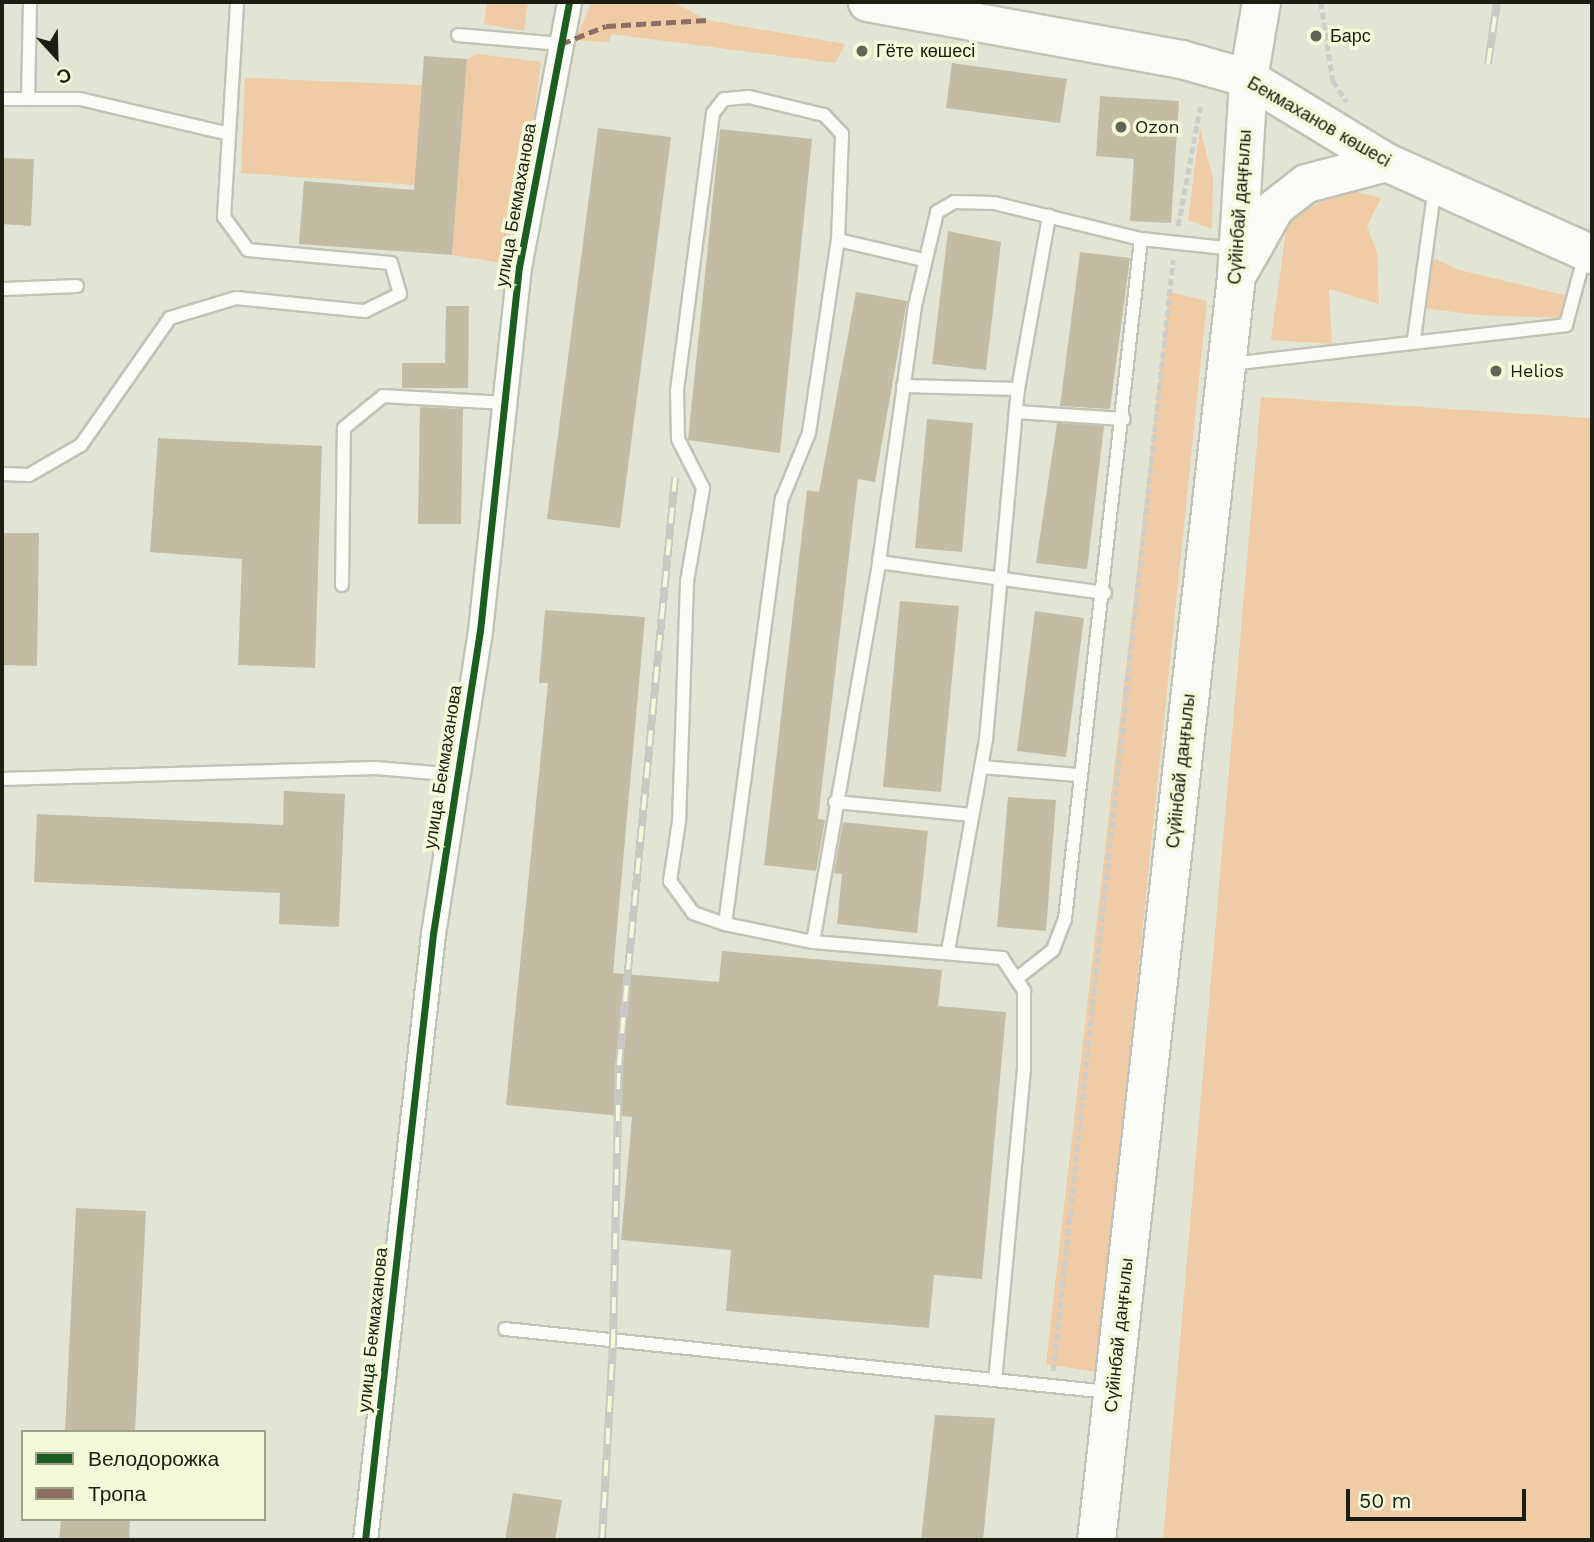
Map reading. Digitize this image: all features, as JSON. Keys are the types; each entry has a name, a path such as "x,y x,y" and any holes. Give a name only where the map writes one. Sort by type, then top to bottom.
{"main road":[{"name":"Бекмаханов көшесі","path":"867,2 1181,58 1248,78 1386,162 1589,253"},
{"name":"Сүйінбай даңғылы","path":"1096,1540 1237,263 1248,78 1261,2"},
{"path":"1237,263 1275,207 1306,183 1386,162"}],"street":[{"name":"улица Бекмаханова","path":"365,1540 433,934 458,775 519,267 569,2"}],"lane":[{"path":"28,99 30,2"},
{"path":"2,474 29,475 81,445 170,318 236,298 365,311 400,294 391,263 248,250 224,217 237,2"},
{"path":"458,36 561,44"},
{"path":"725,924 782,499 809,433 838,240 842,134 824,115 748,97 724,99 713,113 677,391 678,439 703,488 687,582 679,821 670,881 693,913 725,924 813,942 948,950 1002,958 1024,991 1024,1069 995,1380"},
{"path":"2,99 80,99 229,135"},
{"path":"1414,339 1435,186"},
{"path":"813,942 835,802 879,562 903,386 924,260 937,212 954,202 994,203 1140,239 1174,242 1237,263"},
{"path":"948,950 981,767 1018,389 1049,216"},
{"path":"1016,979 1053,950 1066,919 1079,775 1105,593 1124,419 1140,239"},
{"path":"838,240 924,260"},
{"path":"1226,364 1414,339 1566,325 1589,253"},
{"path":"2,289 77,286"},
{"path":"903,386 1018,389"},
{"path":"342,585 344,428 383,396 504,403"},
{"path":"1016,412 1124,419"},
{"path":"879,562 1105,593"},
{"path":"981,767 1079,775"},
{"name":"улица Бекмаханова","path":"2,779 376,768 458,775"},
{"path":"835,802 972,815"},
{"path":"505,1329 613,1345 1112,1393"}],"path":[{"path":"1321,2 1333,80 1356,115"},
{"path":"1051,1386 1174,242 1199,107"}],"shaded area":[{"path":"487,2 528,2 524,31 484,24"},
{"path":"592,2 673,2 707,20 845,44 835,63 611,34 609,42 575,40"},
{"path":"478,54 541,62 525,182 502,263 452,255 467,59"},
{"path":"245,78 422,85 415,185 241,173"},
{"path":"1200,128 1213,179 1212,229 1188,220"},
{"path":"1347,189 1381,198 1367,226 1377,252 1379,304 1329,289 1332,344 1271,340 1286,231 1295,215"},
{"path":"1425,254 1459,270 1573,297 1568,318 1476,315 1418,307"},
{"path":"1169,292 1207,301 1097,1372 1046,1364"},
{"path":"1261,397 1592,418 1592,1540 1163,1540"}],"building":[{"path":"424,56 467,59 452,255 299,244 304,181 414,190"},
{"path":"952,63 1067,79 1060,123 946,108"},
{"path":"1100,96 1179,101 1171,223 1130,221 1134,159 1096,156"},
{"path":"598,128 671,137 620,528 547,519"},
{"path":"720,129 812,139 780,453 688,440"},
{"path":"2,158 34,159 31,226 2,224"},
{"path":"948,231 1001,242 986,370 932,364"},
{"path":"1080,252 1130,258 1110,409 1060,406"},
{"path":"856,292 907,301 875,482 858,479 818,819 825,820 816,871 764,865 807,490 819,492"},
{"path":"446,306 469,306 468,388 402,388 402,363 445,363"},
{"path":"420,407 463,409 461,524 418,524"},
{"path":"927,419 973,423 962,552 915,548"},
{"path":"1057,423 1104,426 1087,569 1036,563"},
{"path":"158,438 322,446 315,668 238,665 242,559 150,552"},
{"path":"2,533 39,533 37,666 2,665"},
{"path":"900,601 959,606 941,792 883,787"},
{"path":"545,610 645,617 613,973 719,982 722,951 942,970 938,1006 1006,1012 982,1279 934,1275 929,1328 726,1311 731,1250 621,1240 632,1117 506,1105 548,683 539,683"},
{"path":"1035,611 1084,618 1066,757 1017,751"},
{"path":"284,791 345,794 339,927 279,924 280,893 34,882 37,814 283,825"},
{"path":"1008,797 1056,800 1046,931 997,927"},
{"path":"843,822 928,831 917,933 837,924 842,874 834,873"},
{"path":"76,1208 146,1211 135,1430 65,1430"},
{"path":"935,1415 995,1418 983,1540 921,1540"},
{"path":"513,1493 562,1500 555,1540 505,1540"},
{"path":"61,1521 130,1521 129,1540 59,1540"}],"railway":[{"path":"1488,64 1497,2"},
{"path":"602,1540 613,1345 619,1065 675,478"}],"marked path":[{"path":"561,44 606,26 707,20"}],"cycle path":[{"path":"365,1540 433,934 480,631 519,267 569,2"}],"place":[{"name":"Барс","path":"1316,36"},
{"name":"Гёте көшесі","path":"862,51"},
{"name":"Ozon","path":"1121,127"},
{"name":"Helios","path":"1496,371"}]}
